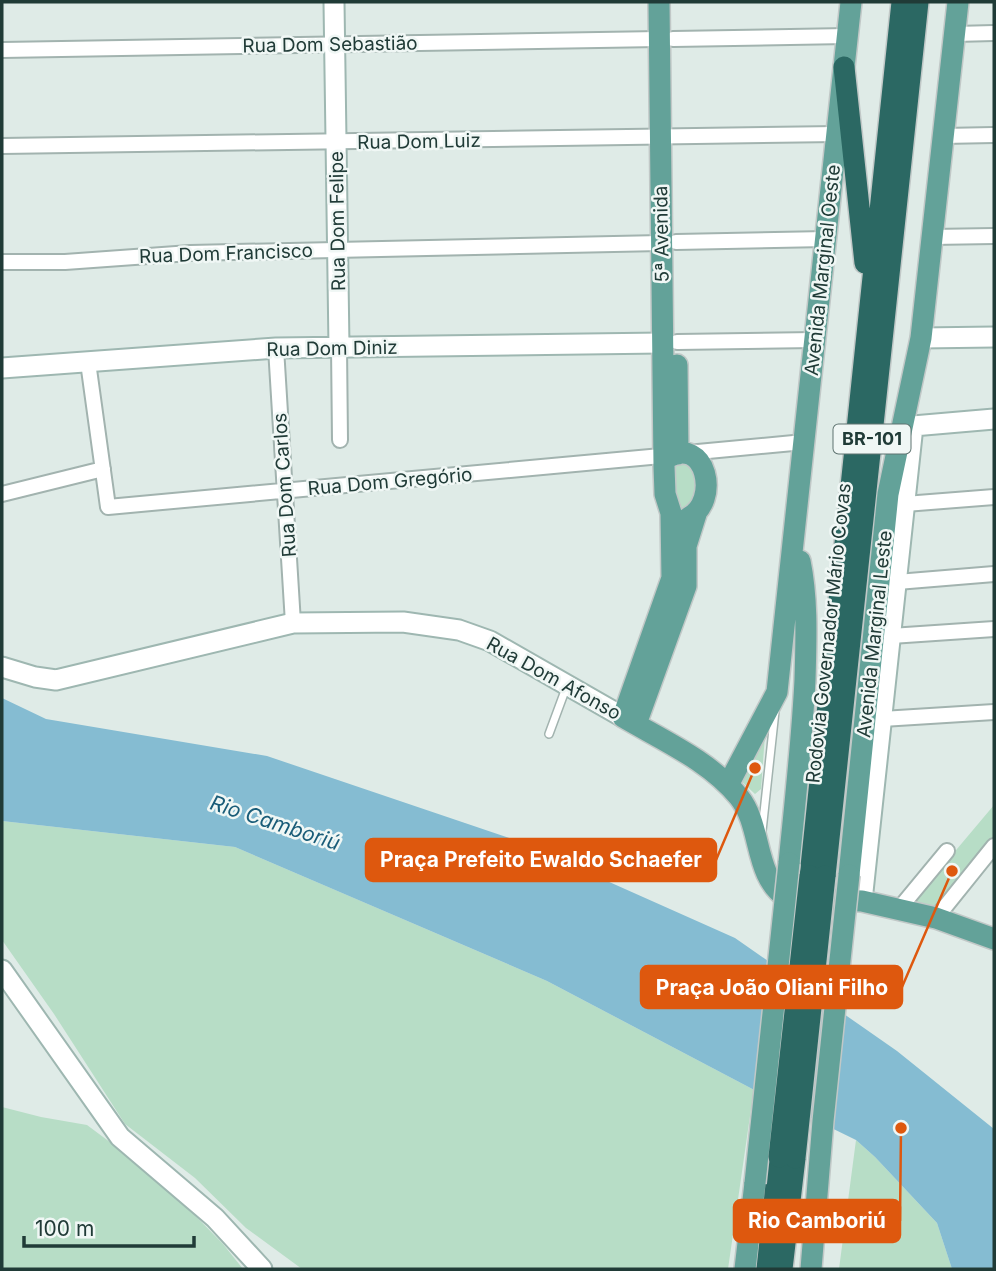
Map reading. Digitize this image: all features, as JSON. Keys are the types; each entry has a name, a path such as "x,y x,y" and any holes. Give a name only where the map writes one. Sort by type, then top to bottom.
{"highway":[{"name":"Rodovia Governador Mário Covas","path":"817,876 870,305 902,2"},
{"name":"Rodovia Governador Mário Covas","path":"782,1269 787,1158 817,876 918,2"},
{"path":"844,67 870,305"},
{"name":"Rodovia Governador Mário Covas","path":"767,1269 787,1158"}],"main road":[{"name":"5ª Avenida","path":"659,2 666,39 672,457"},
{"name":"5ª Avenida","path":"666,39 673,2"},
{"name":"Avenida Marginal Oeste","path":"728,785 777,692 851,2"},
{"name":"Avenida Marginal Leste","path":"811,1269 823,1121 888,494 920,338 958,2"},
{"path":"672,457 694,457 705,470 706,487 686,546 686,586 629,720 670,589 671,513 665,494 672,457"},
{"path":"671,513 676,517 688,519 697,511"},
{"name":"Avenida Marginal Oeste","path":"745,1269 803,714 805,600 801,564 794,539"},
{"name":"Rua Dom Afonso","path":"629,720 692,758 728,785 746,807 753,822 768,877 779,892 787,898 862,901"},
{"path":"862,901 936,918 994,939"}],"street":[{"name":"Rua Dom Felipe","path":"334,2 340,440"},
{"path":"955,34 994,33"},
{"name":"Rua Dom Sebastião","path":"2,50 847,36"},
{"name":"Rua Dom Luiz","path":"2,146 837,134"},
{"path":"943,136 994,135"},
{"path":"932,237 994,236"},
{"name":"Rua Dom Francisco","path":"2,262 65,262 190,253 825,239"},
{"path":"920,338 994,337"},
{"name":"Rua Dom Diniz","path":"2,368 276,348 815,340"},
{"name":"Rua Dom Carlos","path":"276,348 293,623"},
{"path":"2,494 103,469 88,362"},
{"name":"Avenida Marginal Leste","path":"862,901 914,426 994,419"},
{"name":"Rua Dom Gregório","path":"103,469 108,507 672,457 804,442"},
{"path":"905,504 994,497"},
{"path":"897,582 994,574"},
{"name":"Rua Dom Afonso","path":"2,667 35,677 62,678 293,623 403,622 459,630 490,640 629,720"},
{"path":"891,636 994,629"},
{"path":"882,719 994,712"},
{"path":"936,918 994,846"},
{"path":"899,909 947,851"},
{"path":"2,970 120,1137 215,1218 262,1269"}],"lane":[{"path":"549,734 568,684"},
{"path":"760,850 777,692"}],"green space":[{"path":"680,463 693,463 700,491 682,512 672,504 674,468"},
{"path":"765,735 761,789 755,794 740,780"},
{"path":"994,805 994,837 934,912 909,906"},
{"path":"2,821 235,847 547,981 760,1093 751,1109 728,1269 302,1269 246,1228 195,1178 125,1124 54,1014 2,940"},
{"path":"2,1107 87,1125 174,1194 223,1244 243,1269 2,1269"},
{"path":"856,1140 937,1223 952,1269 839,1269"}],"water":[{"path":"2,698 46,719 267,756 515,840 735,938 897,1051 994,1129 994,1269 952,1269 937,1223 856,1140 760,1093 547,981 235,847 2,821"}],"place":[{"name":"Praça Prefeito Ewaldo Schaefer","path":"755,768"},
{"name":"Praça João Oliani Filho","path":"952,871"},
{"name":"Rio Camboriú","path":"901,1128"}]}
